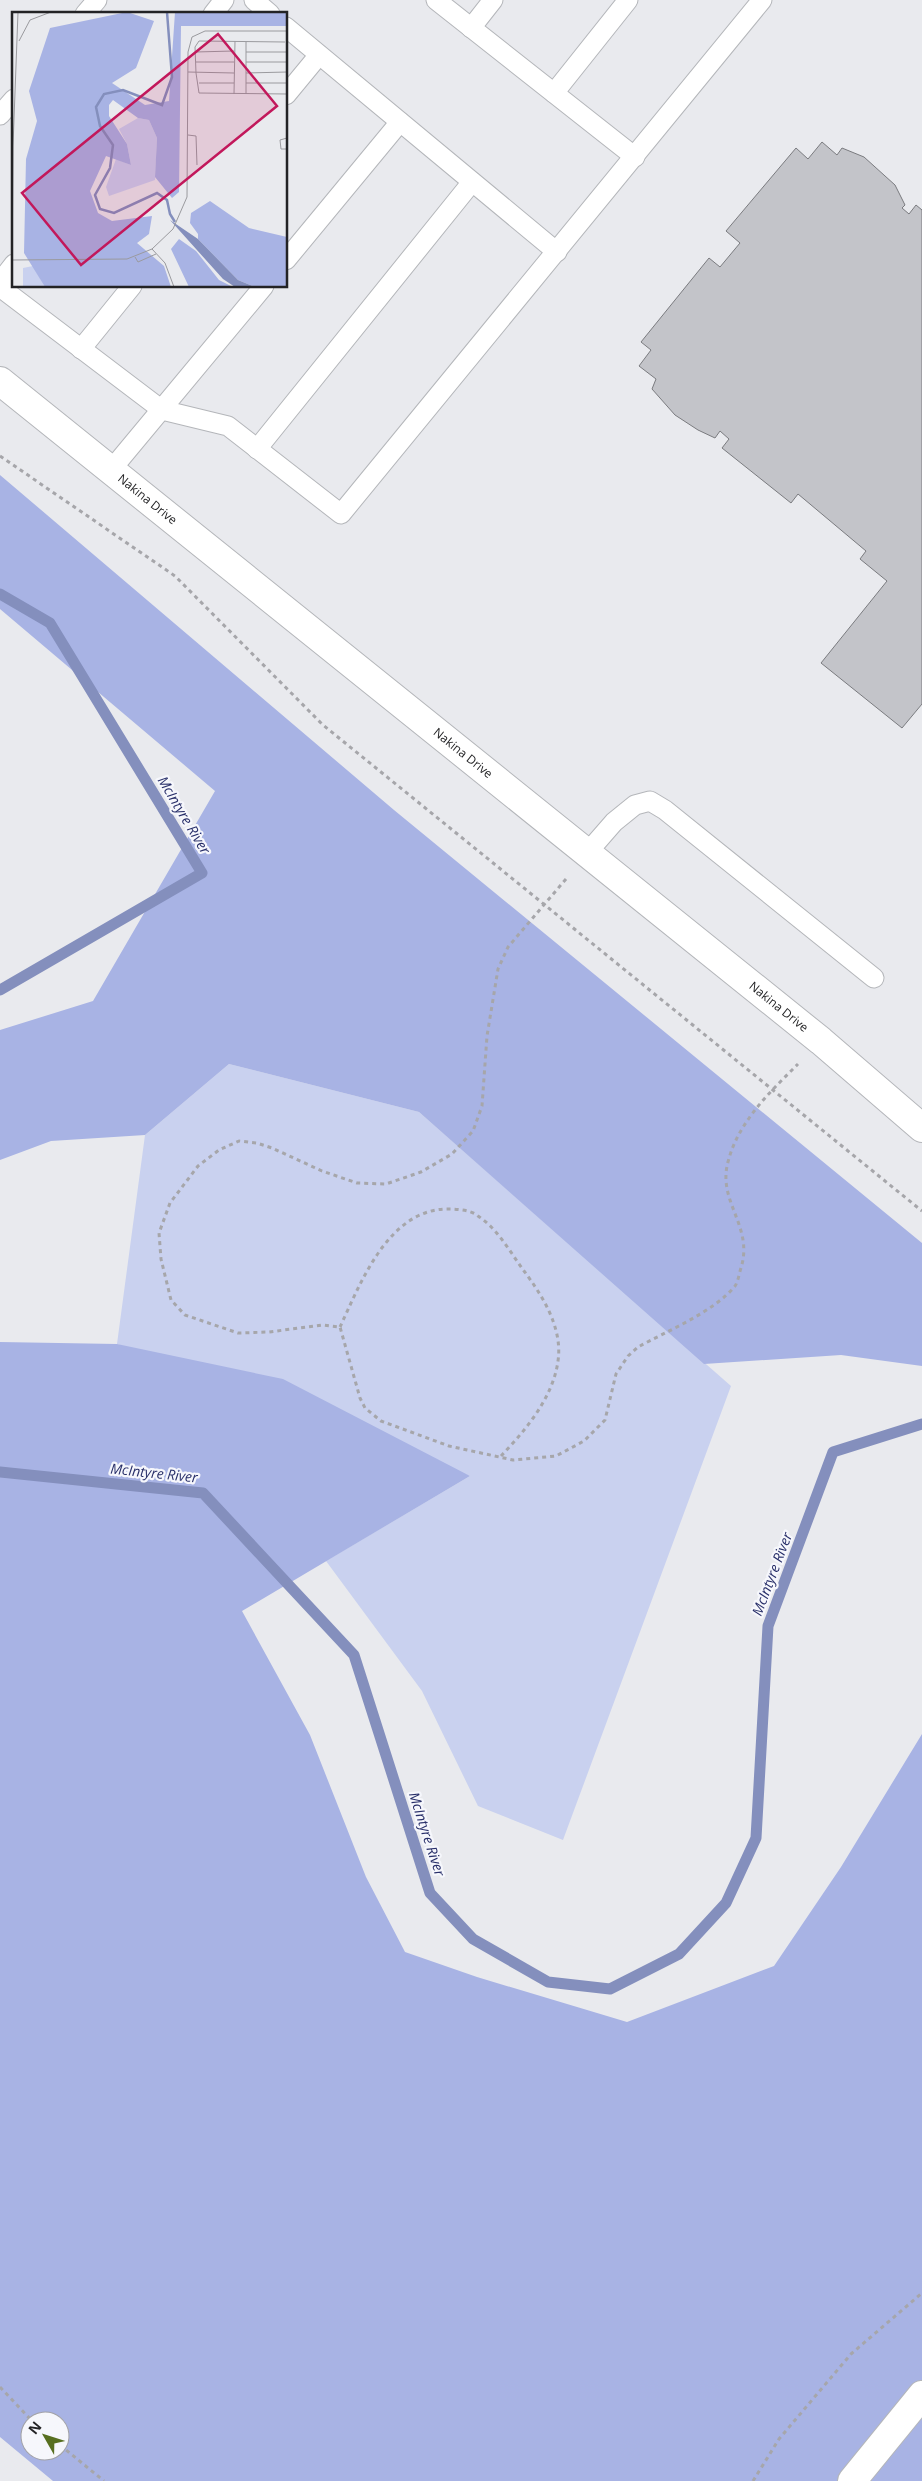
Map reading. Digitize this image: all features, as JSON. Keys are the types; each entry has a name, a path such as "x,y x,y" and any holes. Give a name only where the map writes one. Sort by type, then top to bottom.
{"street":[{"name":"Nakina Drive","path":"0,381 821,1041 922,1128"},
{"path":"852,2481 922,2395"}],"lane":[{"path":"88,12 97,0"},
{"path":"215,12 224,0"},
{"path":"254,0 268,12"},
{"path":"436,0 635,157"},
{"path":"471,28 493,0"},
{"path":"554,93 628,0"},
{"path":"0,288 162,410 228,426 341,514 762,0"},
{"path":"288,29 557,252"},
{"path":"288,93 319,55"},
{"path":"0,115 12,101"},
{"path":"288,258 400,122"},
{"path":"257,449 472,182"},
{"path":"0,282 12,267"},
{"path":"81,349 130,288"},
{"path":"111,470 262,288"},
{"path":"587,853 614,822 635,805 650,801 665,810 874,978"}],"path":[{"path":"0,456 175,576 323,725 922,1211"},
{"path":"340,1327 322,1325 270,1332 238,1332 185,1315 171,1300 161,1259 159,1233 170,1202 198,1166 219,1150 239,1141 257,1143 272,1148 322,1171 357,1183 386,1184 422,1172 452,1154 473,1131 482,1106 487,1036 498,969 508,947 587,853"},
{"path":"500,1457 534,1419 550,1385 558,1360 553,1323 540,1292 491,1226 476,1214 457,1209 437,1209 415,1217 397,1230 376,1256 340,1327 360,1398 373,1415 391,1425 449,1446 513,1460 556,1456 584,1441 605,1420 616,1374 628,1356 638,1347 713,1306 736,1285 745,1245 740,1222 730,1203 726,1185 728,1162 740,1130 773,1089 821,1041"},
{"path":"754,2481 779,2439 851,2354 922,2293"},
{"path":"0,2388 22,2411"},
{"path":"70,2453 104,2481"}],"shaded area":[{"path":"0,475 394,810 922,1243 922,1366 841,1355 704,1364 419,1112 229,1064 145,1135 51,1141 0,1160 0,1030 93,1001 215,791 0,609"},
{"path":"229,1064 419,1112 731,1386 563,1840 478,1806 422,1691 326,1561 470,1476 117,1344 145,1135"},
{"path":"0,1342 117,1344 283,1379 470,1476 242,1611 310,1735 366,1877 405,1952 477,1977 627,2022 774,1966 841,1867 922,1734 922,2481 53,2481 29,2461 70,2461 70,2411 20,2411 20,2454 0,2437"}],"building":[{"path":"822,142 837,155 842,148 864,157 895,185 905,205 902,208 909,214 916,205 922,210 922,704 902,728 821,663 887,581 860,559 866,551 798,494 791,503 722,448 729,439 720,431 715,438 698,430 675,415 652,389 656,379 639,366 651,350 641,342 709,258 720,267 740,243 726,231 796,148 808,159"}],"waterway":[{"name":"McIntyre River","path":"0,594 50,623 202,873 0,990"},
{"name":"McIntyre River","path":"0,1472 203,1493 354,1655 430,1893 473,1939 548,1982 610,1989 679,1954 726,1903 756,1838 768,1626 833,1452 922,1424"}]}
